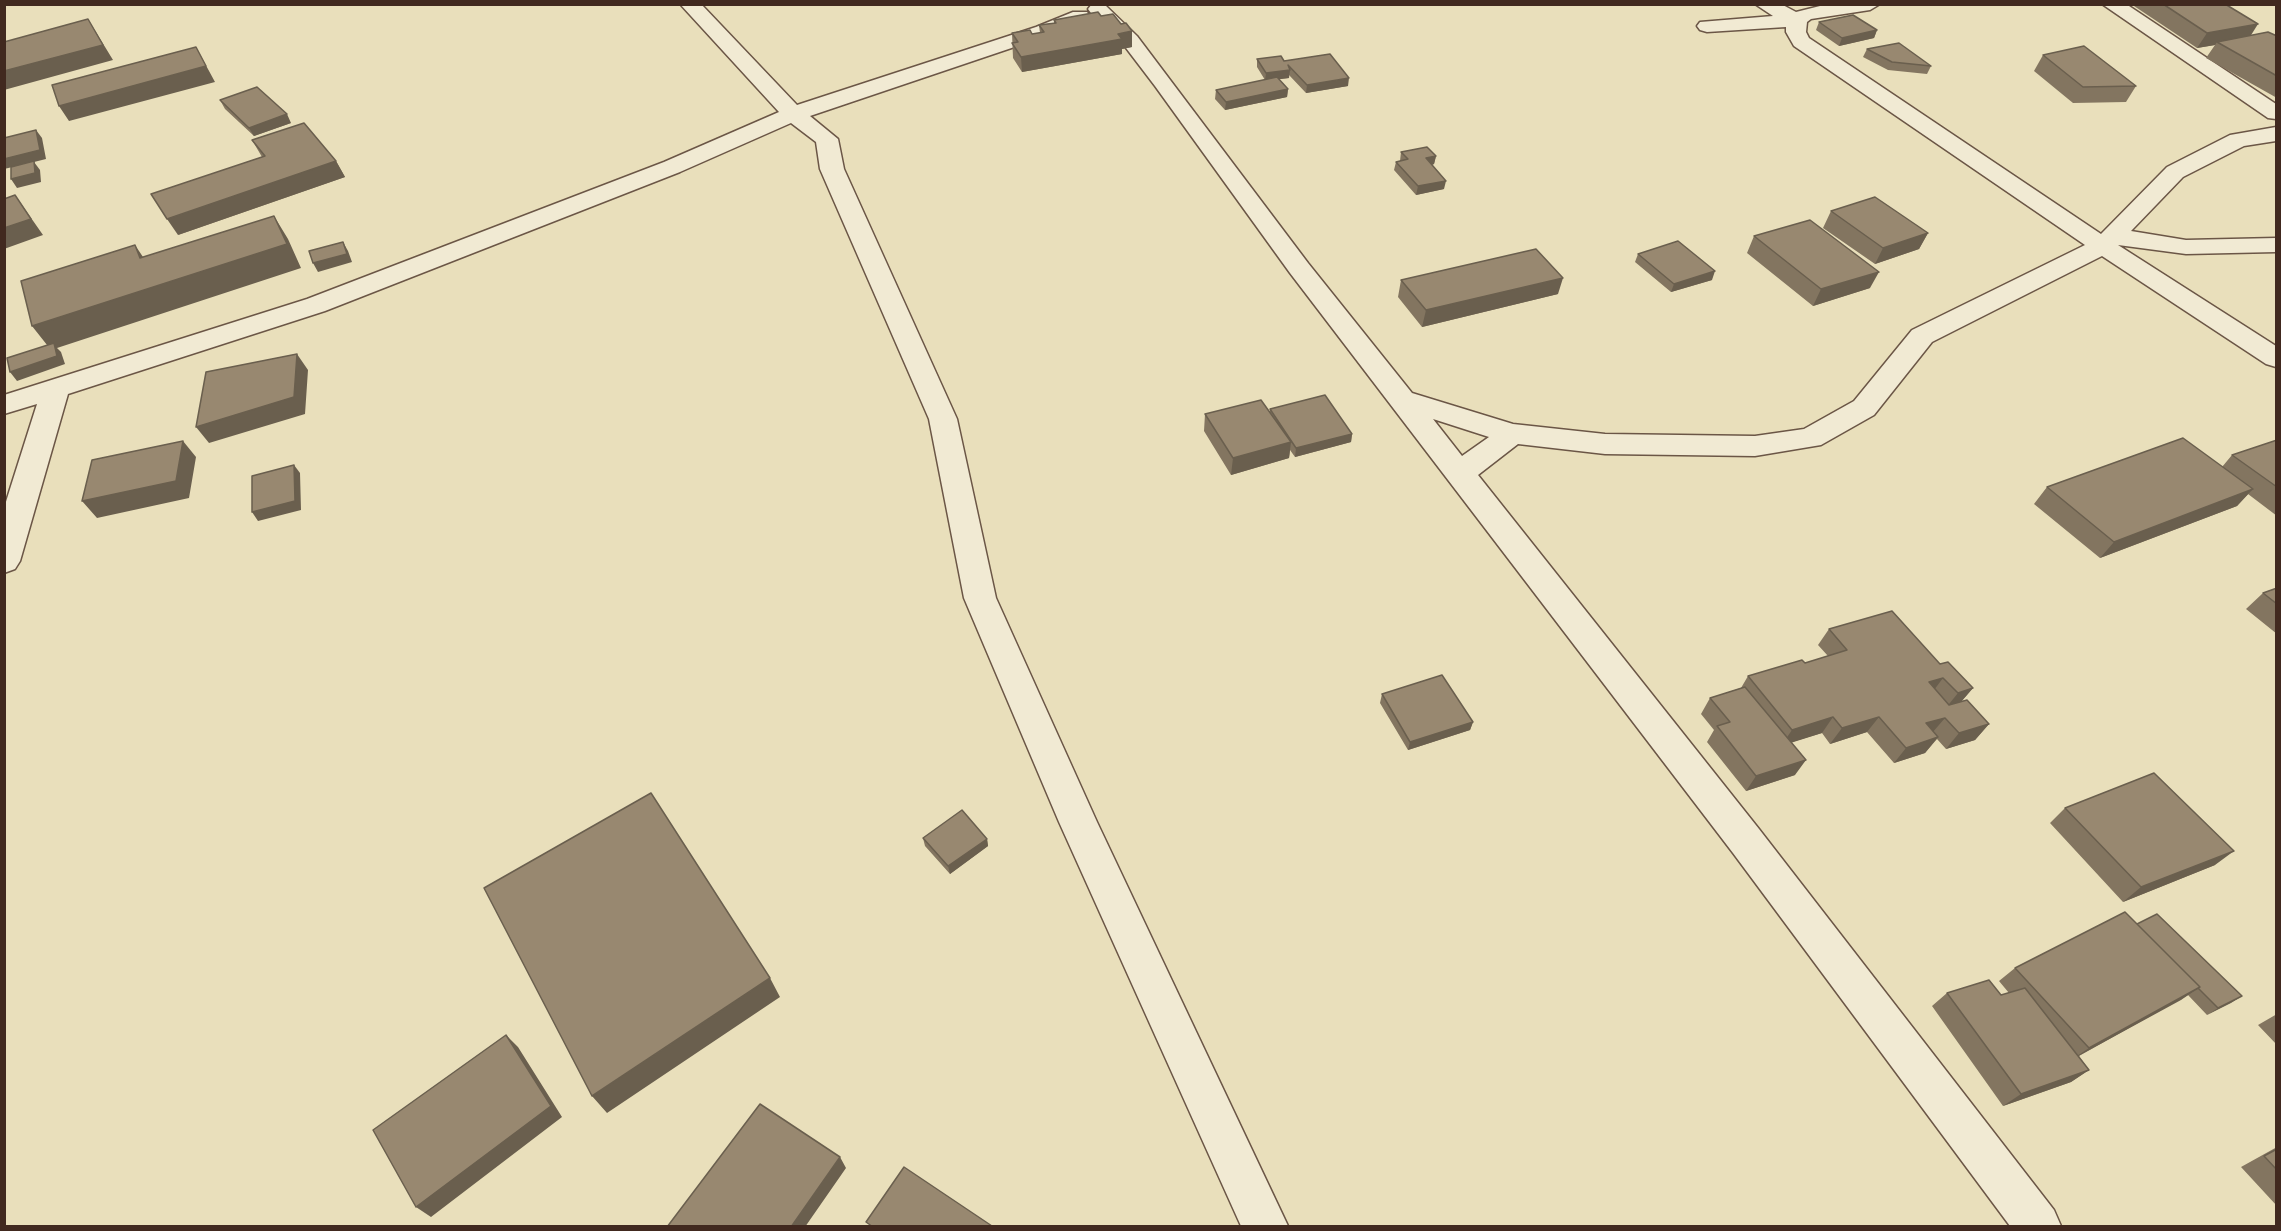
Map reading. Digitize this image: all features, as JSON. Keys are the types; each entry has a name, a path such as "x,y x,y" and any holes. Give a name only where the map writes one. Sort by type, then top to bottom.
{"street":[{"path":"690,4 793,114 827,139 832,169 943,419 980,598 1078,822 1265,1227"},
{"path":"1765,4 1797,20"},
{"path":"1707,26 1797,20 1805,14 1869,4"},
{"path":"2112,4 2277,113"},
{"path":"4,405 316,305 672,167 793,114 1043,31 1103,7 1163,81 1299,268 1399,399 1746,841 2038,1227"},
{"path":"1797,20 1796,32 1801,42 2108,241 2277,358"},
{"path":"1399,399 1512,434 1605,444 1755,446 1811,438 1864,408 1922,336 2108,241 2175,172 2238,140 2277,134"},
{"path":"2108,241 2186,247 2277,244"},
{"path":"4,561 55,390"},
{"path":"1458,475 1512,434"}],"building":[{"path":"2163,4 2225,4 2258,24 2207,33"},
{"path":"1098,12 1101,16 1113,14 1121,24 1126,23 1132,31 1118,34 1122,39 1021,57 1012,43 1018,42 1012,33 1030,30 1032,34 1044,32 1039,25"},
{"path":"1853,15 1877,30 1842,38 1819,22"},
{"path":"88,19 103,45 4,71 4,42"},
{"path":"2268,32 2277,36 2277,76 2217,42"},
{"path":"1899,43 1931,66 1892,62 1867,49"},
{"path":"2084,46 2136,86 2083,87 2043,55"},
{"path":"196,47 206,66 59,106 52,85"},
{"path":"1330,54 1349,78 1307,85 1288,65 1290,70 1266,73 1257,59 1281,56 1284,61"},
{"path":"1277,77 1288,89 1226,102 1216,90"},
{"path":"257,87 287,114 249,128 220,100"},
{"path":"304,123 336,161 167,219 151,194 265,156 252,140"},
{"path":"36,130 40,150 4,159 4,138"},
{"path":"1427,147 1436,156 1426,158 1446,181 1418,186 1396,162 1408,159 1401,152"},
{"path":"34,161 35,173 11,179 11,167"},
{"path":"15,195 31,219 4,228 4,199"},
{"path":"1875,197 1928,233 1883,248 1831,211"},
{"path":"274,216 287,244 32,326 21,281 135,245 140,258"},
{"path":"1810,220 1879,272 1821,289 1754,236"},
{"path":"1678,241 1715,271 1674,284 1638,254"},
{"path":"343,242 347,254 313,263 309,251"},
{"path":"1536,249 1563,278 1426,310 1401,280"},
{"path":"54,343 57,356 10,372 7,358"},
{"path":"297,354 294,397 196,427 206,372"},
{"path":"1325,395 1352,434 1296,448 1270,409"},
{"path":"1261,400 1291,442 1233,458 1205,414"},
{"path":"2183,438 2253,489 2114,542 2047,487"},
{"path":"2277,440 2277,487 2232,455"},
{"path":"183,441 176,481 82,501 92,460"},
{"path":"294,465 295,501 252,512 252,476"},
{"path":"2277,588 2277,604 2263,593"},
{"path":"1892,611 1940,664 1948,662 1973,688 1958,693 1943,678 1929,682 1949,705 1967,700 1989,724 1959,733 1945,718 1926,723 1938,737 1906,748 1879,717 1842,728 1833,717 1792,730 1748,676 1802,660 1805,663 1847,650 1829,629"},
{"path":"1442,675 1473,722 1410,742 1382,694"},
{"path":"1745,687 1806,760 1756,776 1717,726 1730,722 1710,698"},
{"path":"2154,773 2234,851 2141,887 2065,808"},
{"path":"651,793 770,978 592,1096 484,888"},
{"path":"962,810 987,839 948,866 923,838"},
{"path":"2125,912 2200,987 2089,1048 2015,968"},
{"path":"2157,914 2242,996 2218,1008 2137,924"},
{"path":"1989,980 2001,995 2025,988 2089,1070 2021,1094 1947,993"},
{"path":"506,1035 551,1106 416,1207 373,1130"},
{"path":"760,1104 840,1157 791,1227 667,1227"},
{"path":"2277,1149 2277,1170 2264,1156"},
{"path":"904,1167 992,1227 873,1227 866,1222"}]}
